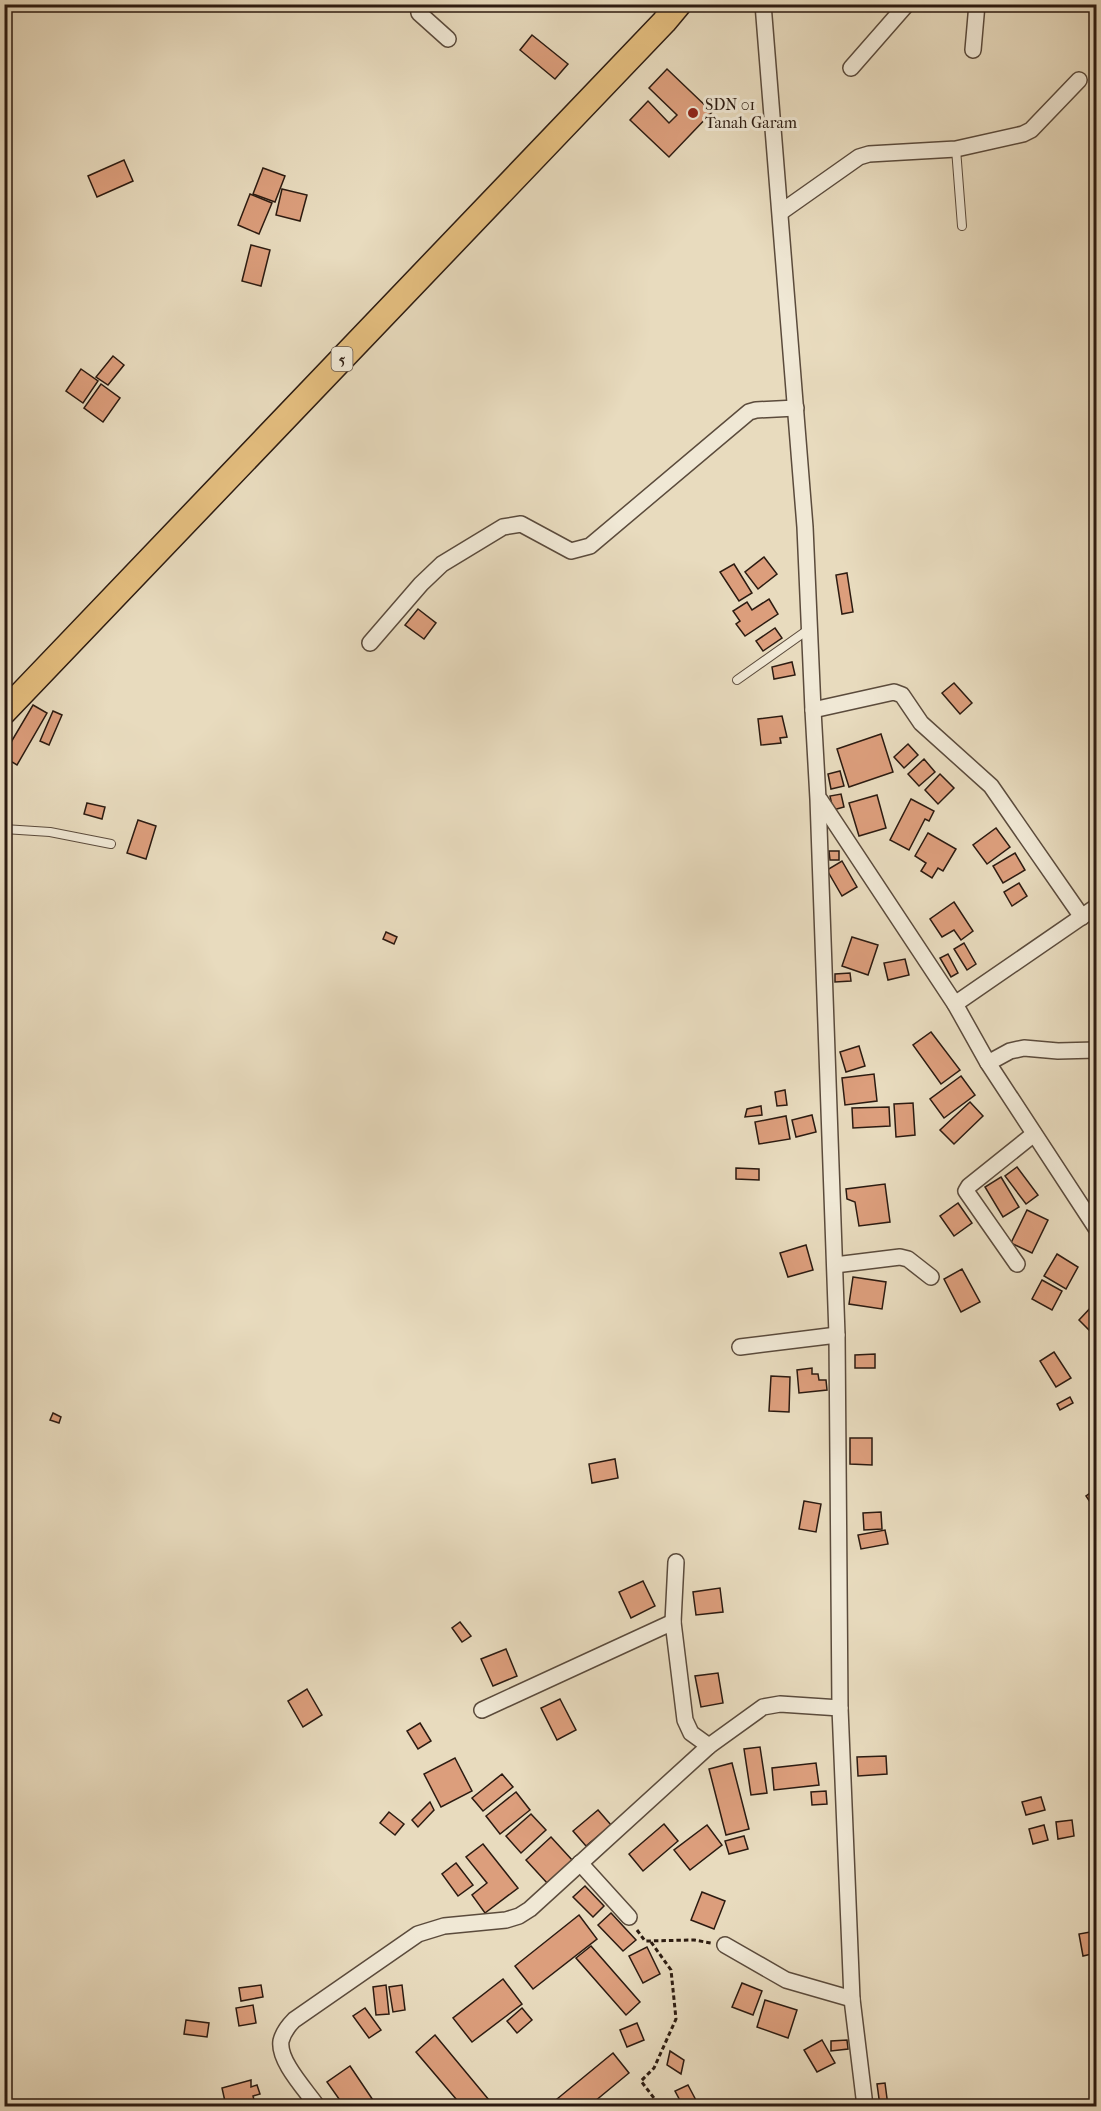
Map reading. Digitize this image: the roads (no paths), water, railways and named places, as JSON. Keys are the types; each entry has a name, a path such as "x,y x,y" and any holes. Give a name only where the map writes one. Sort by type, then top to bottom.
{"highway":[{"name":"5","path":"4,712 679,4"}],"street":[{"path":"418,4 419,13 447,39"},
{"path":"763,4 805,527 819,799 837,1335 840,1708 852,1999 865,2106"},
{"path":"851,68 907,4"},
{"path":"973,50 977,4"},
{"path":"781,212 868,154 956,149 1023,134 1030,130 1079,80"},
{"path":"370,643 421,584 442,564 503,526 521,524 571,551 578,551 590,546 749,412 796,408"},
{"path":"813,710 894,692 902,695 921,723 991,786 1082,916"},
{"path":"819,799 955,1004 988,1062 1096,1228"},
{"path":"955,1004 1096,907"},
{"path":"988,1062 1010,1051 1024,1048 1058,1051 1096,1050"},
{"path":"1017,1264 966,1191 969,1186 1034,1134"},
{"path":"835,1265 900,1257 908,1259 932,1277"},
{"path":"740,1347 837,1335"},
{"path":"676,1562 673,1622 685,1720 691,1733 709,1746"},
{"path":"482,1710 673,1622"},
{"path":"318,2106 285,2062 281,2051 281,2040 286,2029 294,2020 418,1934 444,1926 519,1917 709,1746 763,1707 771,1705 840,1708"},
{"path":"580,1863 629,1917"},
{"path":"725,1945 786,1980 852,1999"}],"lane":[{"path":"956,149 962,226"},
{"path":"737,680 809,629"},
{"path":"4,829 50,832 111,844"}],"place":[{"name":"SDN 01 Tanah Garam","path":"693,113"}]}
